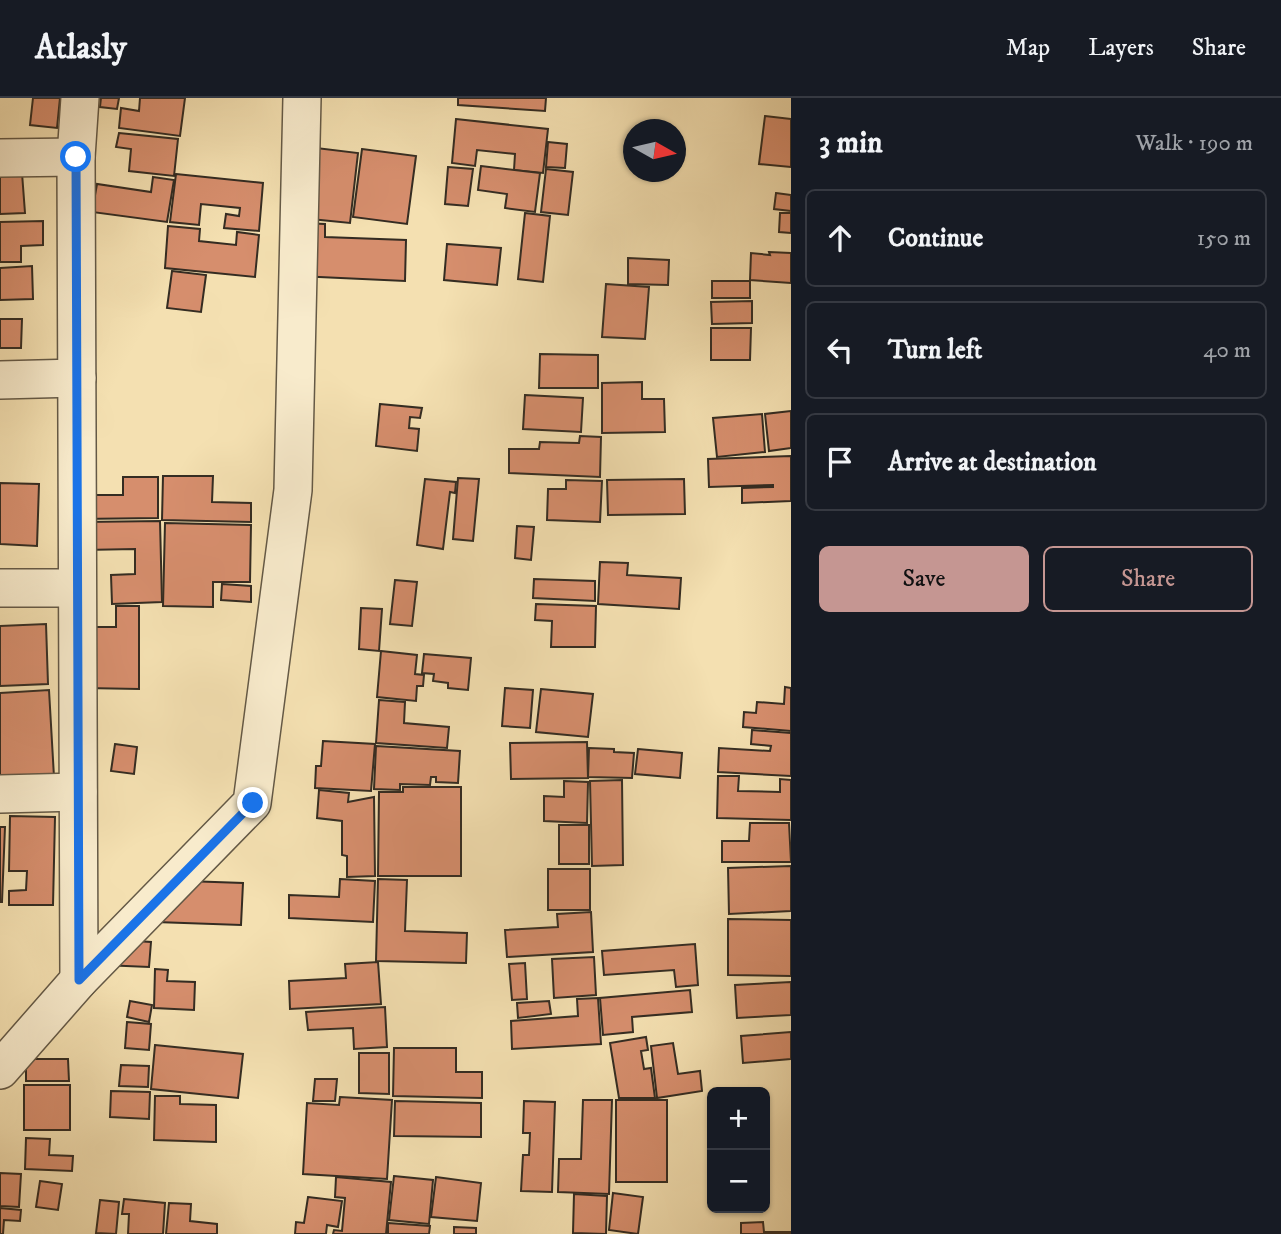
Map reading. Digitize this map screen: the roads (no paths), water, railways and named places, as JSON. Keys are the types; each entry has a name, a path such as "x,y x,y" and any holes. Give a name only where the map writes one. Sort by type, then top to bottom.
{"street":[{"path":"79,980 76,157 80,98"},
{"path":"0,1070 79,980 253,803 293,490 302,98"},
{"path":"0,158 76,157"},
{"path":"0,380 76,378"},
{"path":"0,588 77,588"},
{"path":"0,794 78,792"}]}
